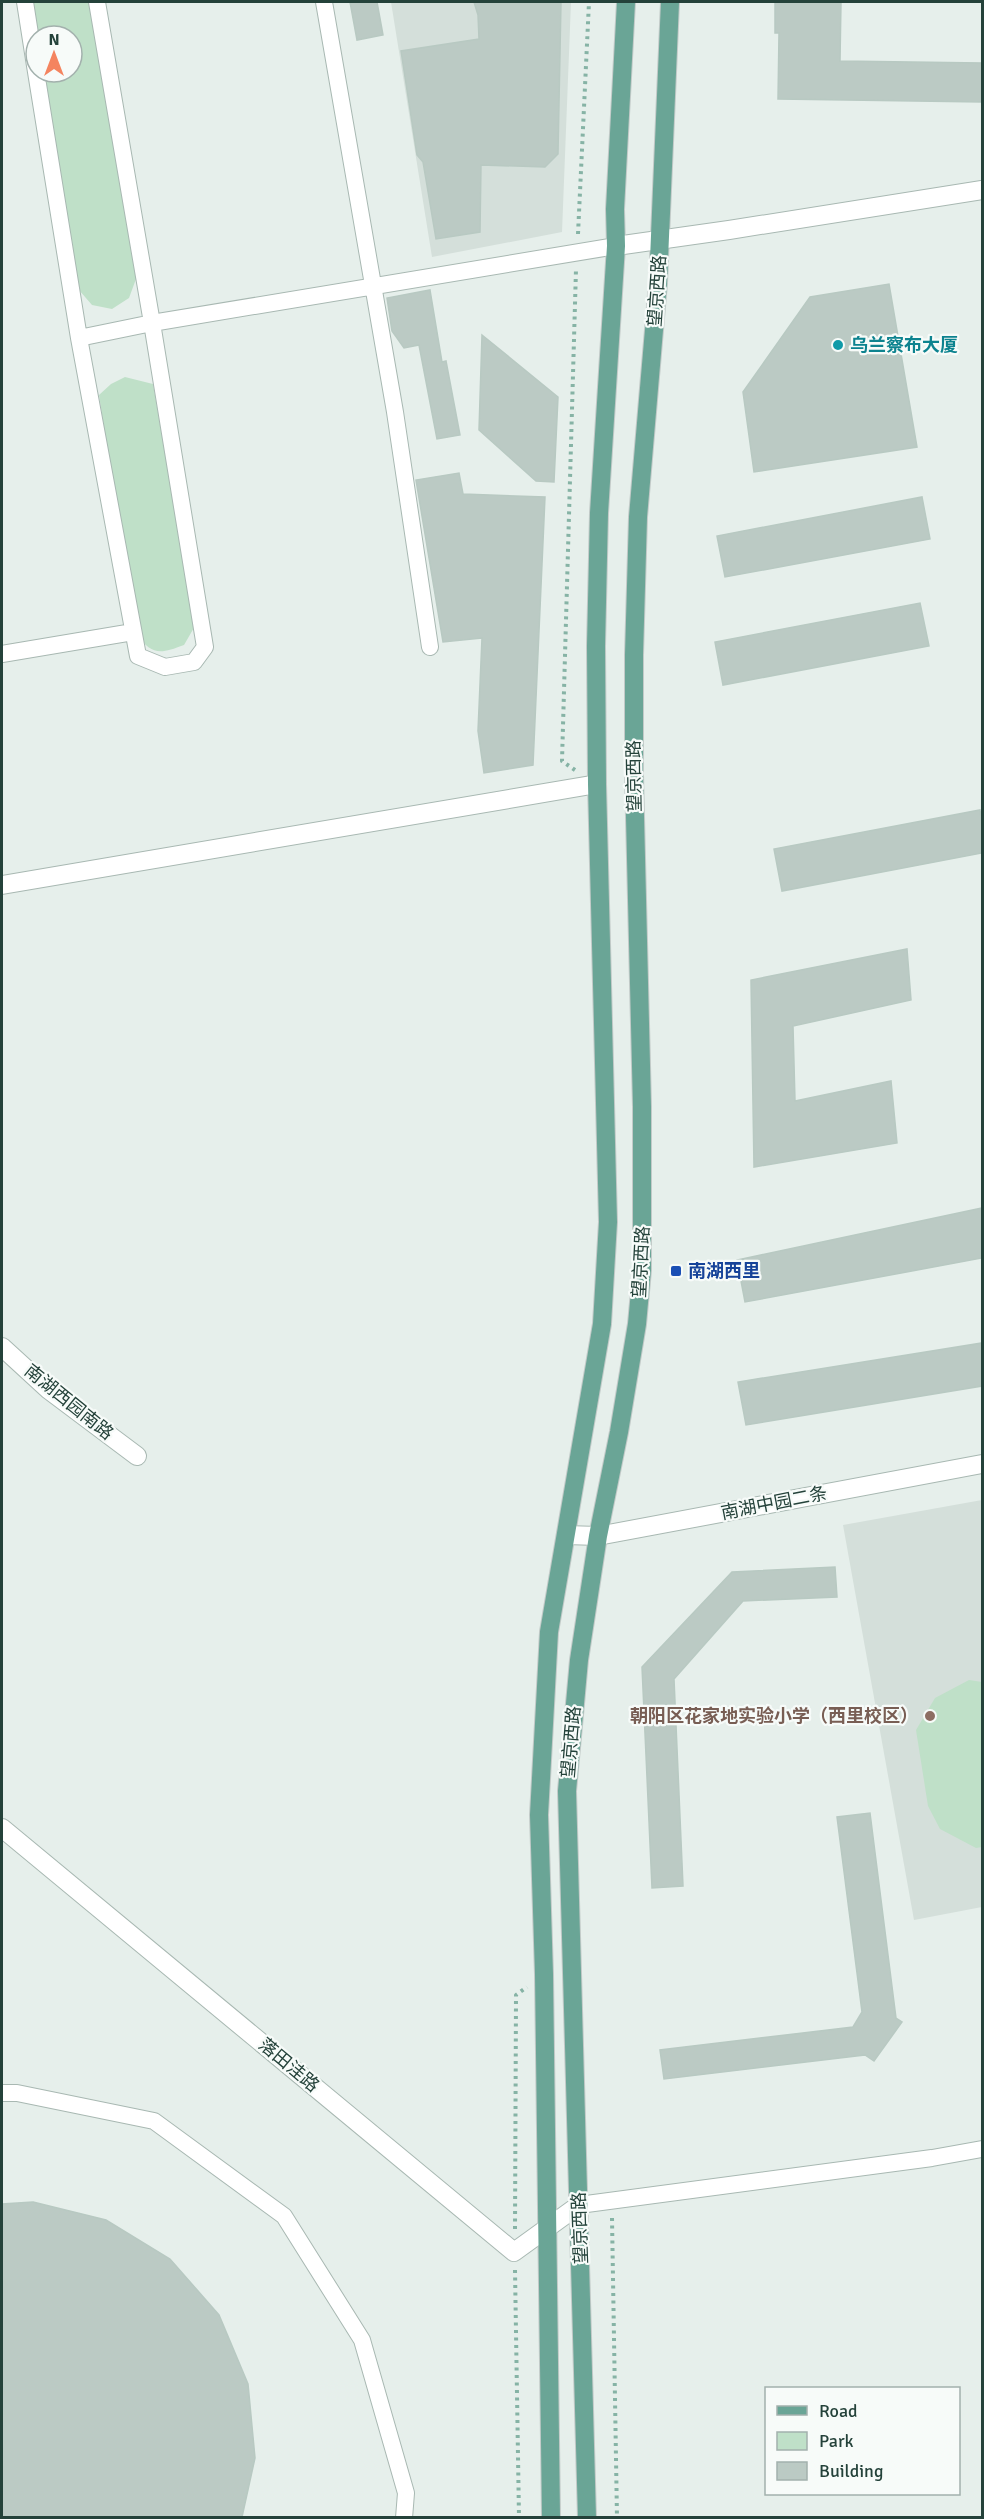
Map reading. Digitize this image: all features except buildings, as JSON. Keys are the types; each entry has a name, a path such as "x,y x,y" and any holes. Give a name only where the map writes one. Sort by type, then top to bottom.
{"main road":[{"name":"望京西路","path":"551,2517 548,2225 539,1815 549,1632 602,1324 608,1222 597,784 599,513 616,246 615,209 626,2"},
{"name":"望京西路","path":"587,2517 567,1791 579,1660 598,1536 621,1421 637,1324 642,1270 642,1107 634,775 634,655 638,517 658,283 670,2"}],"street":[{"path":"25,2 28,24"},
{"path":"38,84 79,338 138,656 165,667 194,662 205,647 97,2"},
{"path":"324,2 395,412 430,647"},
{"path":"79,338 152,323 577,250 659,240 982,190"},
{"path":"2,654 133,632"},
{"path":"2,885 597,784"},
{"name":"南湖西园南路","path":"2,1347 49,1390 137,1456"},
{"name":"南湖中园二条","path":"566,1535 598,1536 982,1464"},
{"name":"落田洼路","path":"2,1828 514,2252 548,2225 579,2205"},
{"path":"2,2093 17,2093 154,2121 284,2216 362,2340 406,2493 404,2517"},
{"path":"579,2205 920,2160 982,2149"}],"path":[{"path":"589,2 577,250 562,761 597,784"},
{"path":"611,2200 617,2517"}],"shaded area":[{"path":"391,2 571,2 562,232 432,257"},
{"name":"朝阳区花家地实验小学（西里校区）","path":"982,1500 982,1907 914,1920 843,1525"}],"green space":[{"path":"31,2 89,2 136,279 129,298 112,309 92,305 79,290 45,84 84,84 84,24 35,24"},
{"path":"125,377 153,384 195,626 184,645 169,650 152,649 136,633 99,395 111,384"},
{"path":"969,1680 982,1682 982,1847 976,1848 940,1829 928,1806 916,1730 935,1698"}],"place":[{"name":"乌兰察布大厦","path":"838,345"},
{"name":"南湖西里","path":"676,1271"},
{"name":"朝阳区花家地实验小学（西里校区）","path":"930,1716"}]}
